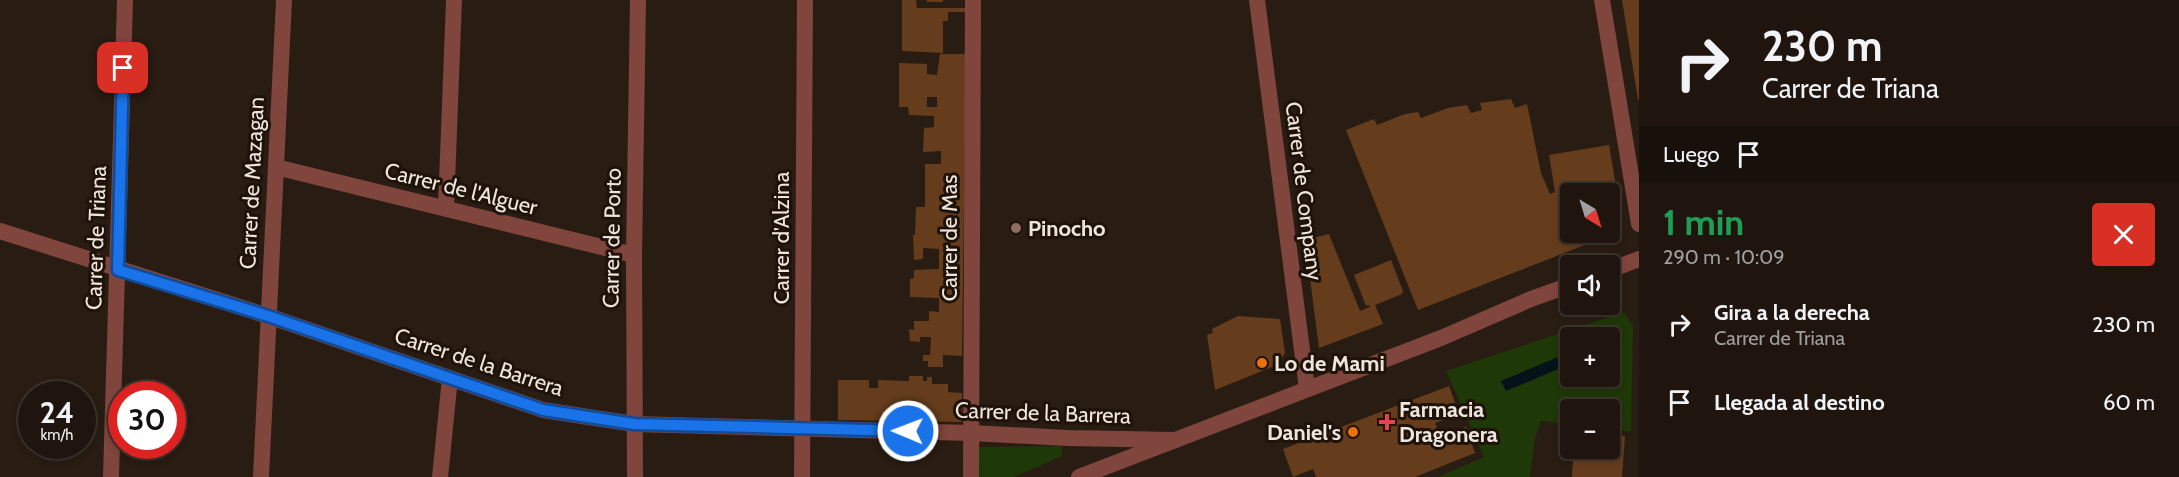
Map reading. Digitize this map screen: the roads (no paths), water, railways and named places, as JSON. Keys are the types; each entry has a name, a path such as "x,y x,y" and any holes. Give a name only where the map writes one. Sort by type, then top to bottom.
{"street":[{"name":"Carrer de Triana","path":"111,477 125,0"},
{"name":"Carrer de Mazagan","path":"261,477 284,0"},
{"path":"446,207 454,0"},
{"name":"Carrer de Porto","path":"634,477 634,255 638,0"},
{"name":"Carrer d'Alzina","path":"802,477 805,0"},
{"name":"Carrer de Mas","path":"971,477 973,0"},
{"name":"Carrer de Company","path":"1257,0 1307,388"},
{"path":"1602,0 1639,224"},
{"name":"Carrer de l'Alguer","path":"276,167 634,255"},
{"name":"Carrer de la Barrera","path":"0,231 268,316 543,410 634,424 1178,440"},
{"path":"1620,266 1639,259"},
{"path":"1079,477 1441,338 1560,289"},
{"path":"440,477 450,378"}],"place":[{"name":"Pinocho","path":"1016,228"},
{"name":"Lo de Mami","path":"1262,363"},
{"name":"Farmacia Dragonera","path":"1387,422"},
{"name":"Daniel's","path":"1353,432"}]}
